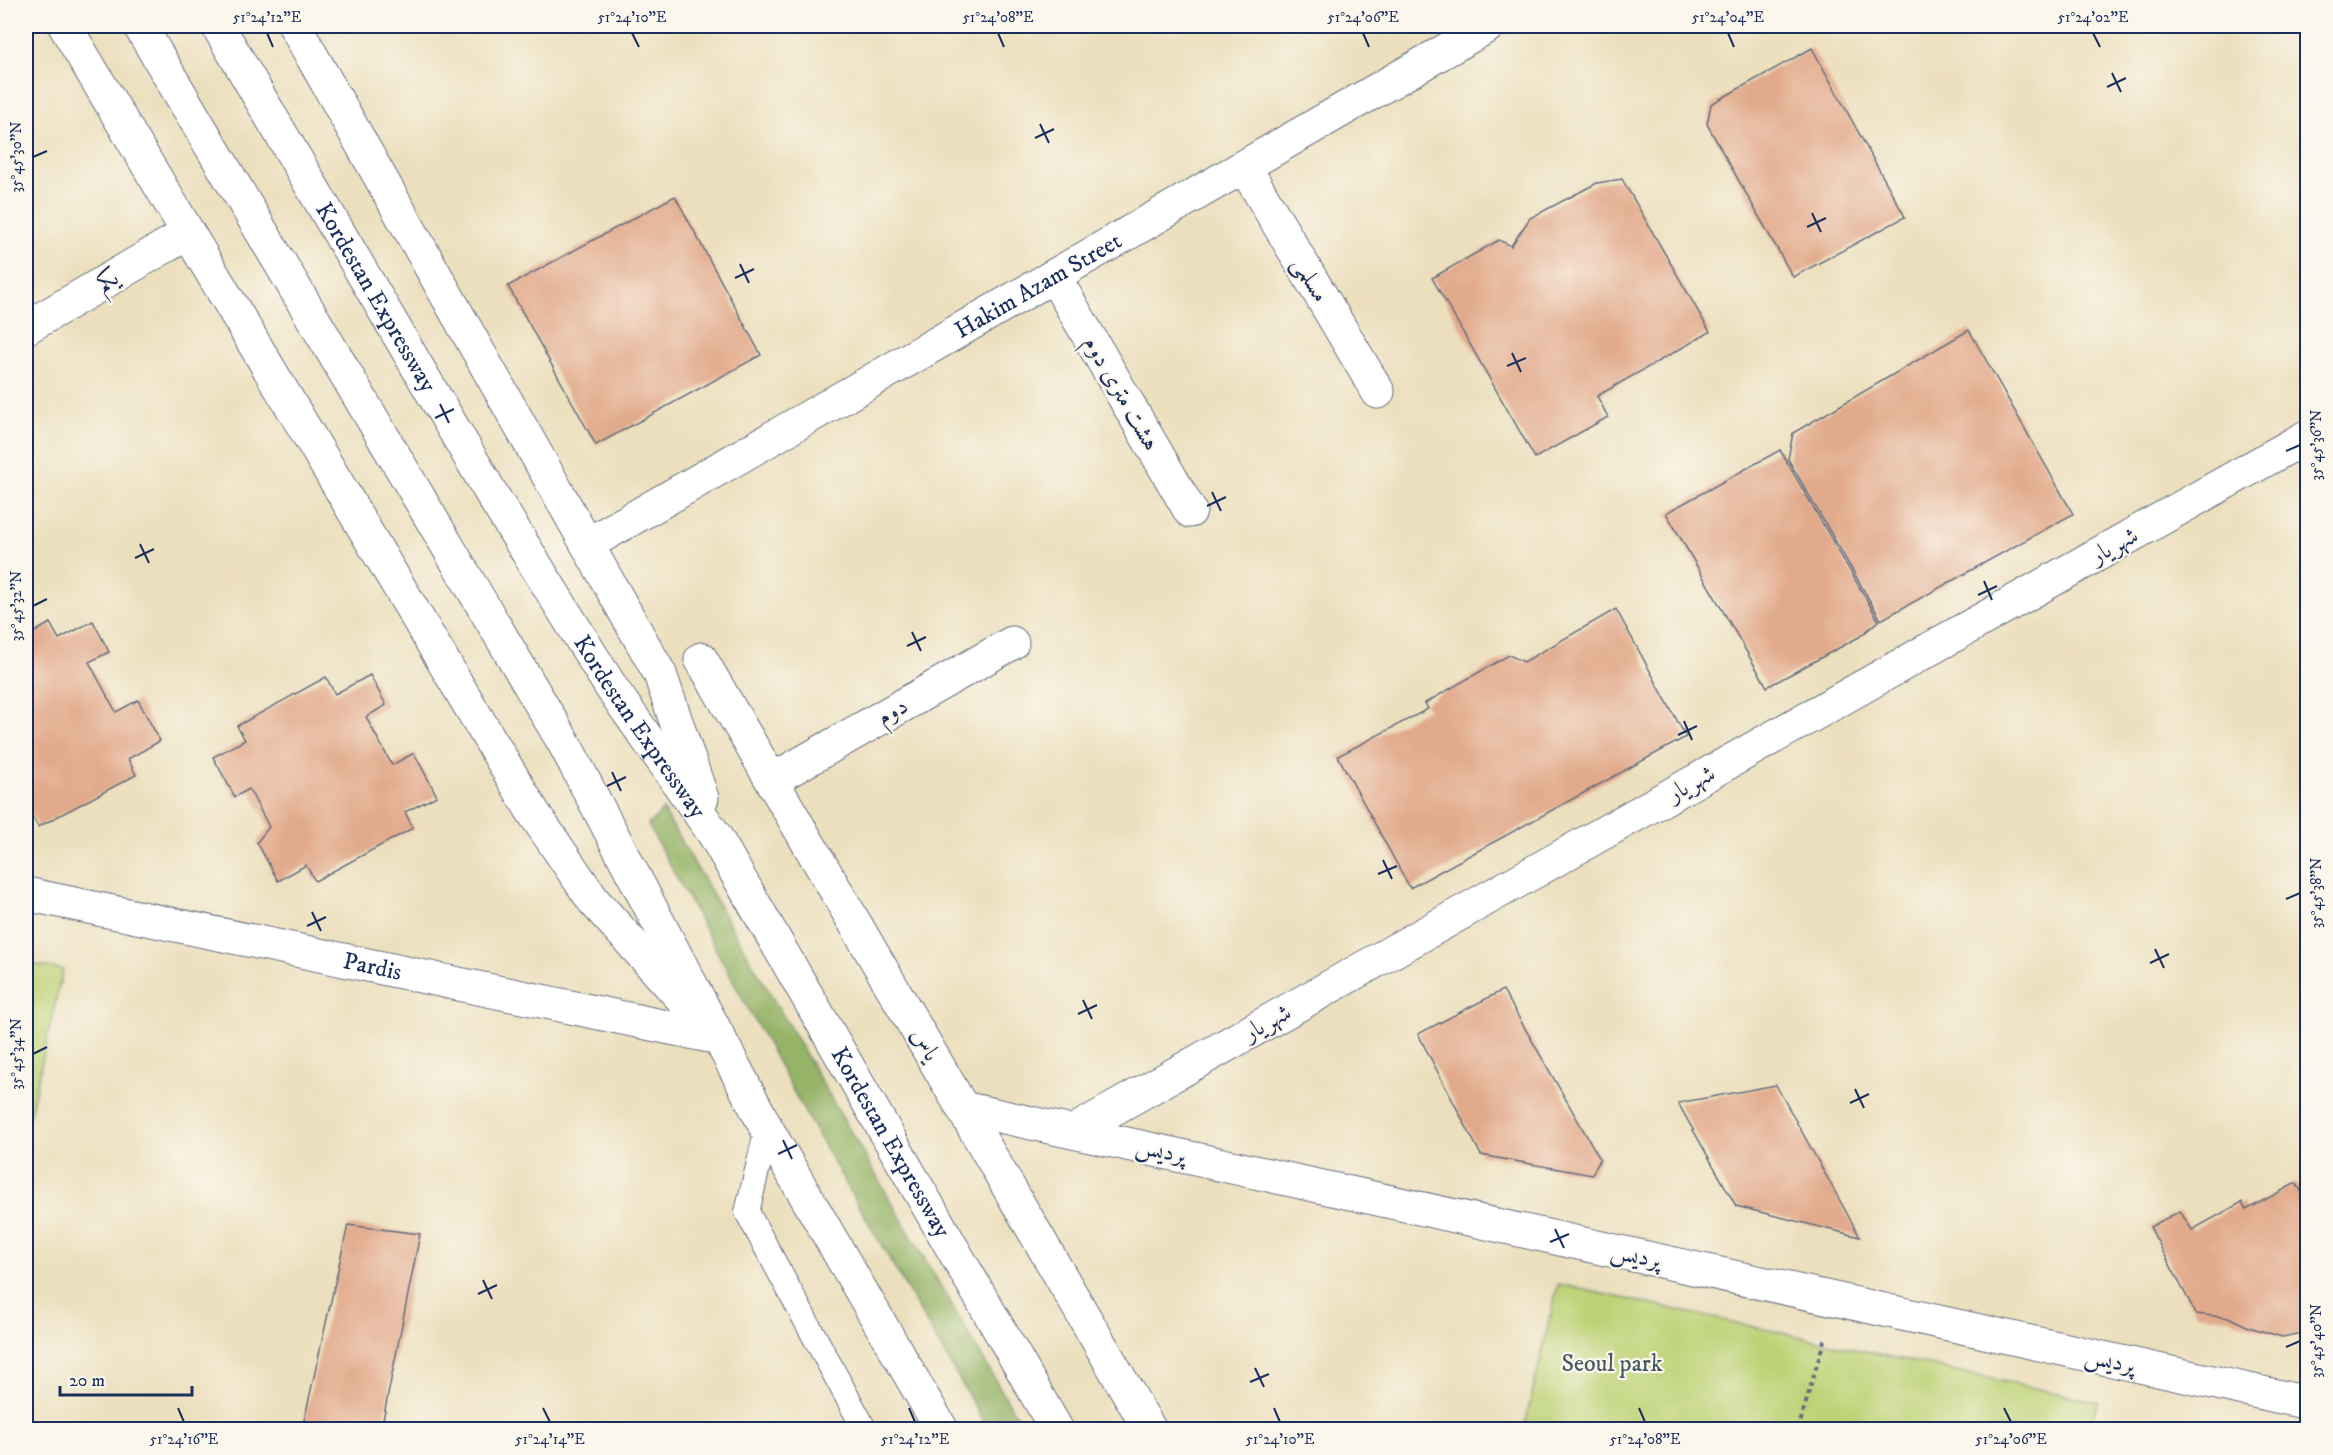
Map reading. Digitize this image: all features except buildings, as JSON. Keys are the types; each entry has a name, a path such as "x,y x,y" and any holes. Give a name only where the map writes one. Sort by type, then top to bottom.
{"main road":[{"path":"64,26 533,812 593,900 719,1038"},
{"name":"Kordestan Expressway","path":"218,26 506,518 610,687 714,834 1057,1430"},
{"path":"295,26 660,674 714,834"},
{"name":"Hakim Azam Street","path":"588,544 1488,26"},
{"path":"143,30 564,743 767,1129 942,1430"},
{"name":"مسلمی","path":"1244,166 1378,392"},
{"name":"یکم","path":"26,328 188,233"},
{"name":"هشت متری دوم","path":"1054,276 1190,511"},
{"name":"شهریار","path":"1074,1131 2307,436"},
{"name":"دوم","path":"772,780 1012,643"},
{"name":"یاس","path":"701,659 1150,1430"},
{"name":"Pardis","path":"26,894 719,1038"},
{"name":"پردیس","path":"963,1108 2307,1403"}],"lane":[{"path":"767,1129 747,1212 865,1430"}],"path":[{"path":"1798,1430 1836,1299"}],"green space":[{"path":"663,810 1024,1429 988,1429 809,1120 648,825"},
{"path":"26,963 63,970 26,1131"},
{"name":"Seoul park","path":"1558,1284 2098,1402 2091,1429 1524,1429"}]}
